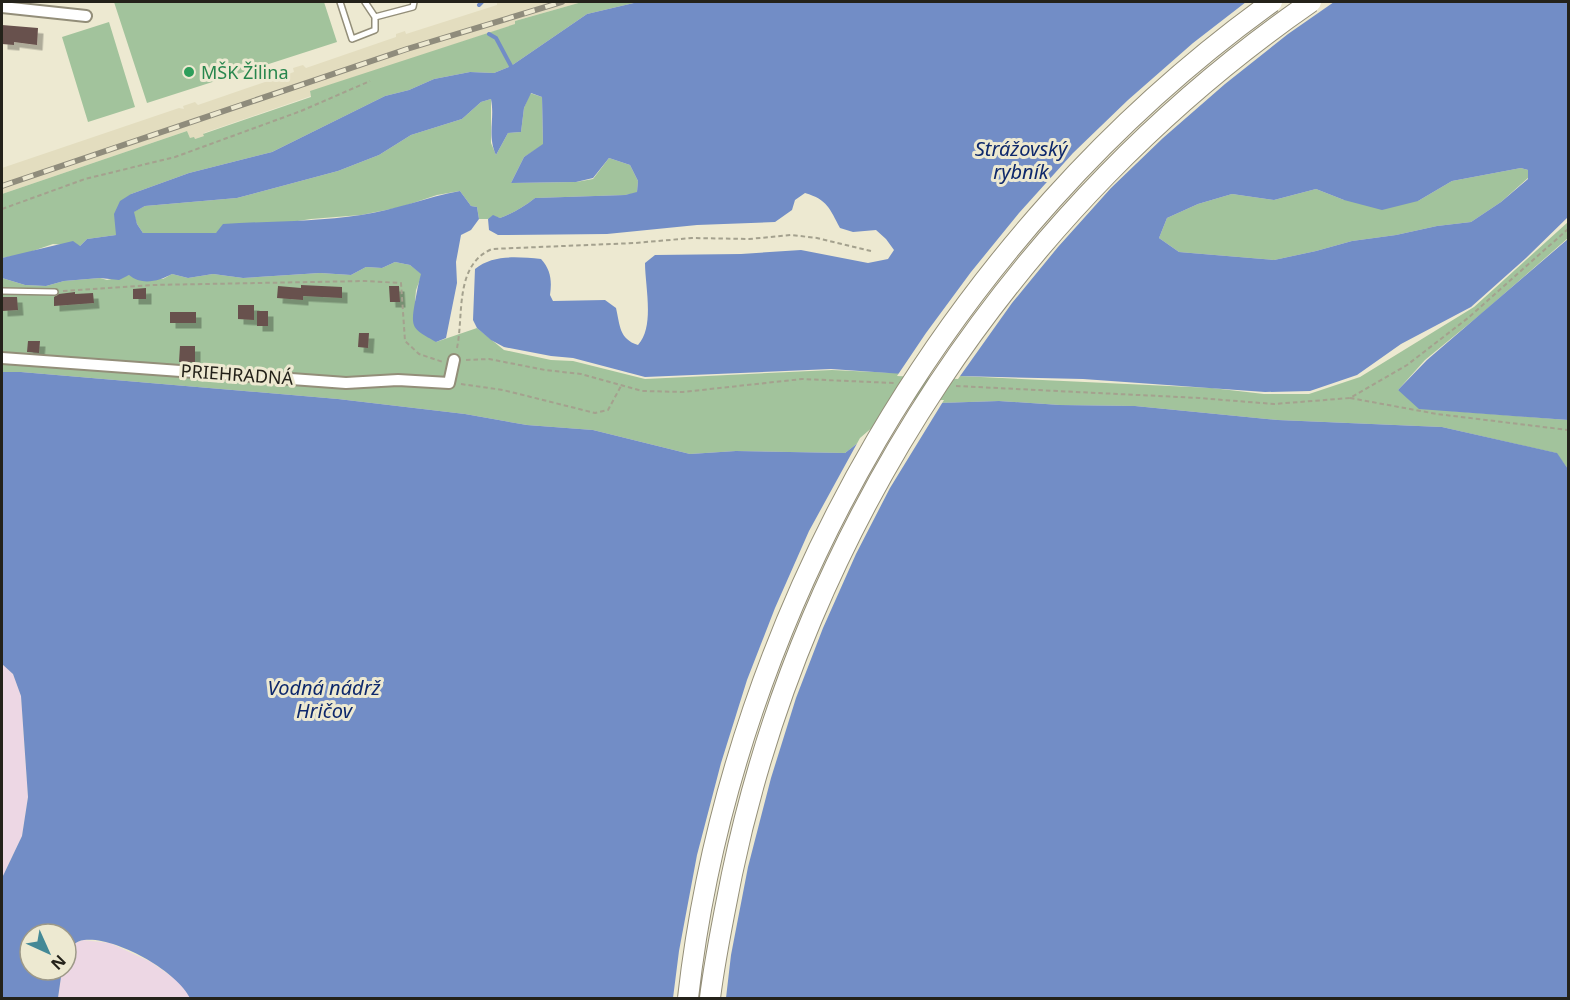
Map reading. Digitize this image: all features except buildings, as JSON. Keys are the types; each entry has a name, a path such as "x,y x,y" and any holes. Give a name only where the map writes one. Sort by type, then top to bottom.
{"highway":[{"path":"688,999 701,914 717,838 751,718 775,650 802,586 847,494 884,426 980,286 1029,226 1076,174 1149,102 1200,57 1272,2"},
{"path":"711,999 723,919 739,842 754,784 780,702 795,659 822,596 877,484 909,429 998,299 1047,239 1099,182 1156,126 1214,74 1311,2"}],"street":[{"path":"2,8 86,16"},
{"name":"PRIEHRADNÁ","path":"2,358 346,383 398,380 449,382"},
{"path":"449,382 454,360"}],"lane":[{"path":"340,2 352,39 375,30 375,17 366,3 375,2"},
{"path":"375,17 413,7 414,2"},
{"path":"2,291 55,292"}],"path":[{"path":"2,209 86,179 175,158 301,111 370,81"},
{"path":"1350,398 1407,365 1459,325 1569,230"},
{"path":"454,360 468,272 477,258 492,249 635,243 692,238 749,239 792,235 817,238 871,251"},
{"path":"55,292 152,285 365,281 401,283 405,341 419,354 441,362 489,359 545,370 581,374 642,391 683,392 802,379 894,383"},
{"path":"449,382 503,390 595,413 608,410 621,386"},
{"path":"952,386 1199,398 1274,404 1350,398 1437,414 1569,430"}],"shaded area":[{"path":"497,2 582,2 515,21 516,24 310,92 311,96 204,133 204,136 195,139 190,138 187,131 2,194 2,168 179,108 184,109 183,106 195,102 198,105 294,72 293,68 303,65 306,68 396,37 396,34 405,31 406,34 497,5"},
{"path":"2,664 13,674 21,696 28,797 22,836 2,878"},
{"path":"83,940 110,943 151,962 185,988 190,998 58,998 60,982 78,982 78,942"}],"green space":[{"name":"MŠK Žilina","path":"114,2 324,2 337,42 147,103"},
{"path":"582,2 638,2 587,14 511,66 494,73 470,72 434,79 409,90 385,96 272,152 189,173 131,194 116,235 87,239 80,246 53,244 24,254 2,258 2,194 187,131 190,138 195,139 204,136 203,134 311,97 310,91 515,24 515,21"},
{"path":"109,22 135,107 88,122 62,37"},
{"path":"530,93 542,97 543,145 524,157 511,183 576,182 593,179 609,158 630,165 638,181 637,193 535,198 518,210 500,218 493,216 488,219 479,219 477,207 471,206 460,191 361,215 311,219 216,233 143,233 133,212 145,206 237,198 338,171 379,155 411,135 462,119 481,102 491,99 491,143 496,155 508,133 521,132 524,108"},
{"path":"1521,168 1528,170 1528,178 1501,202 1471,222 1352,241 1274,260 1179,252 1159,238 1167,218 1198,204 1232,194 1274,200 1316,189 1344,200 1418,201 1452,181"},
{"path":"1568,222 1568,238 1425,360 1398,390 1452,411 1568,420 1568,469 1556,453 1442,427 1278,420 1135,406 999,401 939,403 877,428 845,453 736,451 690,454 593,430 527,425 465,414 338,399 2,372 2,278 25,285 46,286 64,281 100,278 107,280 129,275 163,279 172,274 188,278 213,274 243,278 320,273 351,275 366,267 382,268 395,262 410,265 422,274 415,301 436,342 477,328 504,350 551,360 573,361 645,379 832,370 1212,388 1264,394 1309,394 1360,377 1474,307"}],"water":[{"name":"Strážovský rybník","path":"638,2 1568,2 1568,217 1471,307 1401,344 1357,375 1310,391 1265,392 1083,379 918,375 831,369 645,377 573,358 504,347 491,340 477,328 473,320 475,269 498,259 515,257 541,259 549,272 550,295 553,301 605,300 616,308 624,335 638,345 643,337 648,317 645,263 655,255 741,254 801,250 868,263 888,259 894,250 876,230 853,232 840,228 823,202 805,193 795,200 792,210 775,222 697,225 607,234 498,235 489,230 488,219 493,215 500,218 509,214 535,198 625,195 637,192 638,181 630,165 609,158 593,178 576,182 511,183 524,157 543,144 542,97 531,93 524,108 521,132 508,133 496,155 492,141 491,99 481,102 462,119 411,135 379,155 338,171 237,198 145,206 134,212 137,224 143,233 216,233 223,224 361,215 460,191 471,206 477,207 479,219 471,230 461,235 456,262 457,283 446,338 436,342 418,331 413,323 421,274 410,265 395,262 382,268 366,267 351,275 320,273 243,278 213,274 188,278 172,274 162,279 145,281 129,275 119,280 100,278 64,281 46,286 25,285 2,278 2,258 73,241 80,246 87,239 116,235 114,214 120,201 131,194 189,173 272,152 385,96 409,90 434,79 470,72 494,73 511,66 587,14","holes":["1521,168 1528,170 1528,179 1501,202 1471,222 1352,241 1274,260 1179,252 1159,238 1167,218 1198,204 1232,194 1274,200 1316,189 1344,200 1382,210 1418,201 1452,181"]},
{"path":"1568,239 1568,420 1419,409 1398,390 1427,360"},
{"name":"Vodná nádrž Hričov","path":"2,372 338,399 465,414 527,425 593,430 690,454 736,451 845,453 877,428 939,403 999,401 1135,406 1278,420 1442,427 1557,453 1568,469 1568,998 190,998 172,977 144,957 128,949 97,940 78,942 78,922 18,922 18,982 60,982 58,998 2,998 2,878 22,836 28,797 21,696 13,674 2,664"}],"pier":[{"path":"1246,2 1334,2 1288,34 1225,84 1163,138 1111,188 1012,303 958,379 897,376 971,272 1019,213 1073,153 1128,100 1193,43"},
{"path":"904,400 944,400 890,488 856,554 823,628 796,698 771,778 748,867 731,955 726,998 673,998 679,951 697,855 721,763 747,680 775,608 809,531 860,438"}],"waterway":[{"path":"479,5 482,2"},
{"path":"489,34 496,38 511,66"}],"railway":[{"path":"2,186 407,49 562,2"}],"place":[{"name":"MŠK Žilina","path":"189,72"}]}
